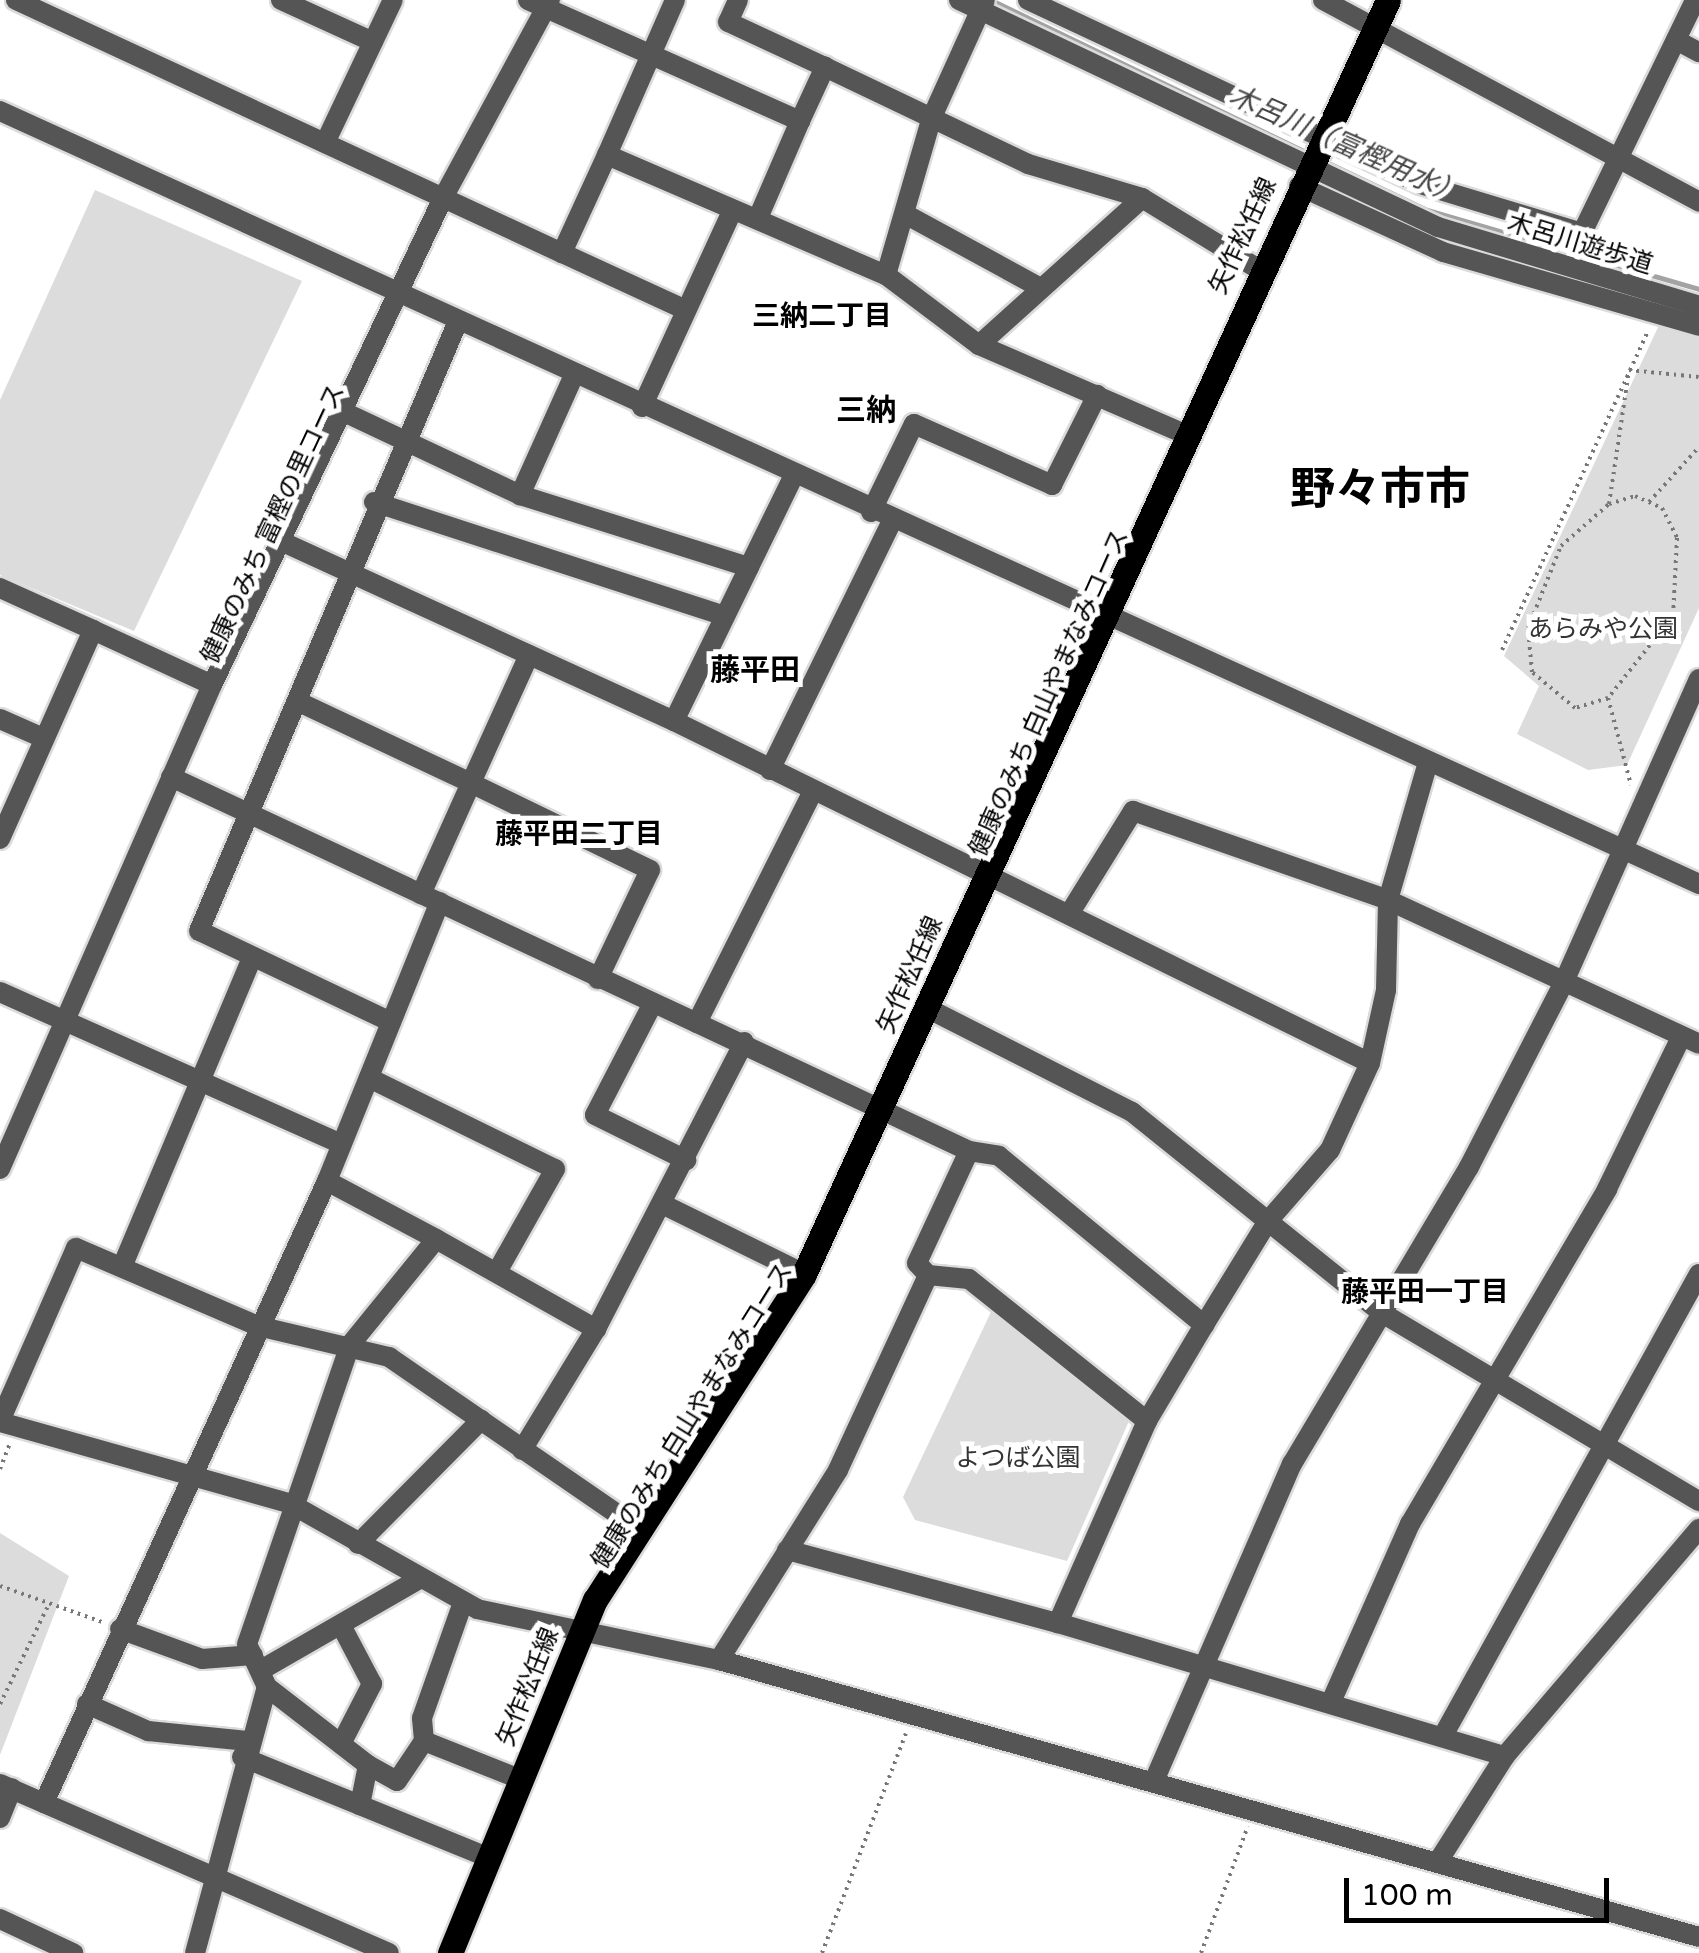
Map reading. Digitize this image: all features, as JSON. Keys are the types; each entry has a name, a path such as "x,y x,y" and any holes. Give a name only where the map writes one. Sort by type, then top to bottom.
{"main road":[{"name":"矢作松任線","path":"450,1953 584,1630 642,1530 804,1274 929,1009 1102,615 1310,160 1388,0"}],"street":[{"path":"16,0 686,310"},
{"path":"281,0 373,42"},
{"path":"325,143 393,0"},
{"path":"562,253 675,0"},
{"path":"738,0 728,22 1028,164 1142,198 1260,270"},
{"name":"木呂川遊歩道","path":"958,0 983,5 1310,160 1438,226 1699,306"},
{"path":"1028,0 1310,160 1443,252 1699,326"},
{"path":"1323,0 1372,31 1620,156 1699,202"},
{"path":"1310,160 1420,184 1582,233 1695,0"},
{"path":"0,1169 212,685 285,543 443,198 541,3 800,122"},
{"path":"886,275 932,117 983,5"},
{"path":"1676,40 1699,52"},
{"path":"758,218 826,68"},
{"path":"0,112 1427,766 1699,884"},
{"path":"607,155 886,275 979,345 1185,434"},
{"path":"979,345 1142,198"},
{"path":"642,407 732,211"},
{"path":"904,214 1041,288"},
{"path":"392,1022 198,931 301,703 344,574 374,502 458,321"},
{"path":"520,495 574,375"},
{"path":"871,512 914,424 1052,486 1096,395"},
{"path":"346,413 520,495 748,567"},
{"path":"674,720 793,477"},
{"path":"374,502 725,616"},
{"path":"770,770 892,521"},
{"path":"285,543 344,574 674,720 812,793 1072,912 1370,1063"},
{"path":"0,588 212,685"},
{"path":"0,840 93,630"},
{"path":"44,1803 188,1475 327,1181 392,1022 471,783 529,654"},
{"path":"1154,1781 1198,1664 1292,1464 1382,1313 1564,984 1699,679"},
{"path":"301,703 650,870 598,979"},
{"path":"0,719 43,738"},
{"path":"1058,1623 1147,1422 1268,1221 1330,1150 1370,1063 1386,990 1388,900 1427,766"},
{"path":"172,777 598,979 882,1105 969,1150 999,1156 1204,1325"},
{"path":"697,1023 812,793"},
{"path":"1072,912 1133,811 1388,900 1690,1040 1410,1524 1331,1702"},
{"path":"122,1267 252,958"},
{"path":"0,992 342,1144"},
{"path":"653,1003 595,1115 686,1160"},
{"path":"929,1009 1132,1112 1382,1313 1699,1500"},
{"path":"522,1450 596,1329 664,1205 744,1042"},
{"path":"368,1078 554,1169 498,1270"},
{"path":"969,1150 918,1263 928,1276 969,1279 1147,1422"},
{"path":"327,1181 498,1270 596,1329"},
{"path":"664,1205 804,1274"},
{"path":"436,1239 350,1345 290,1504 248,1644 261,1671 340,1744 398,1781 424,1741 422,1718 462,1602"},
{"path":"642,1530 389,1358 350,1345 258,1326 76,1248 5,1424 290,1504 462,1602 719,1660 1439,1860 1699,1937"},
{"path":"1444,1734 1601,1443 1699,1274"},
{"path":"719,1660 838,1470 928,1276"},
{"path":"358,1544 482,1420"},
{"path":"1439,1860 1505,1756 1699,1529"},
{"path":"788,1550 1058,1623 1444,1734 1505,1756"},
{"path":"120,1629 202,1658 261,1671 342,1628 419,1579"},
{"path":"340,1744 372,1684 342,1628"},
{"path":"196,1953 261,1671"},
{"path":"87,1704 148,1731 245,1749 360,1805 490,1858"},
{"path":"424,1741 522,1780"},
{"path":"360,1805 368,1765"},
{"path":"0,1818 6,1786 389,1953"},
{"path":"0,1920 73,1953"}],"path":[{"path":"1502,650 1657,314"},
{"path":"1629,370 1699,377"},
{"path":"1608,504 1629,370"},
{"path":"1649,502 1699,447"},
{"path":"1635,496 1649,502 1676,538 1674,616 1608,698 1576,708 1555,698 1532,672 1528,628 1561,546 1608,504 1635,496"},
{"path":"1608,698 1638,811"},
{"path":"0,1469 5,1424"},
{"path":"0,1586 120,1629"},
{"path":"0,1704 49,1604"},
{"path":"822,1953 913,1715"},
{"path":"1201,1953 1255,1809"}],"green space":[{"path":"95,190 302,281 134,631 0,575 0,400"},
{"name":"あらみや公園","path":"1660,323 1699,335 1699,608 1627,765 1588,770 1517,734 1539,686 1504,656"},
{"name":"よつば公園","path":"991,1312 1129,1421 1067,1561 915,1520 903,1497"},
{"path":"0,1533 69,1576 0,1755"}],"waterway":[{"name":"木呂川（富樫用水）","path":"991,0 1310,154"},
{"name":"木呂川（富樫用水）","path":"1324,161 1427,210 1699,289"}],"district":[{"name":"三納二丁目","path":"822,316"},
{"name":"三納","path":"866,411"},
{"name":"野々市市","path":"1380,491"},
{"name":"藤平田","path":"755,671"},
{"name":"藤平田二丁目","path":"579,834"},
{"name":"藤平田一丁目","path":"1425,1292"}]}
